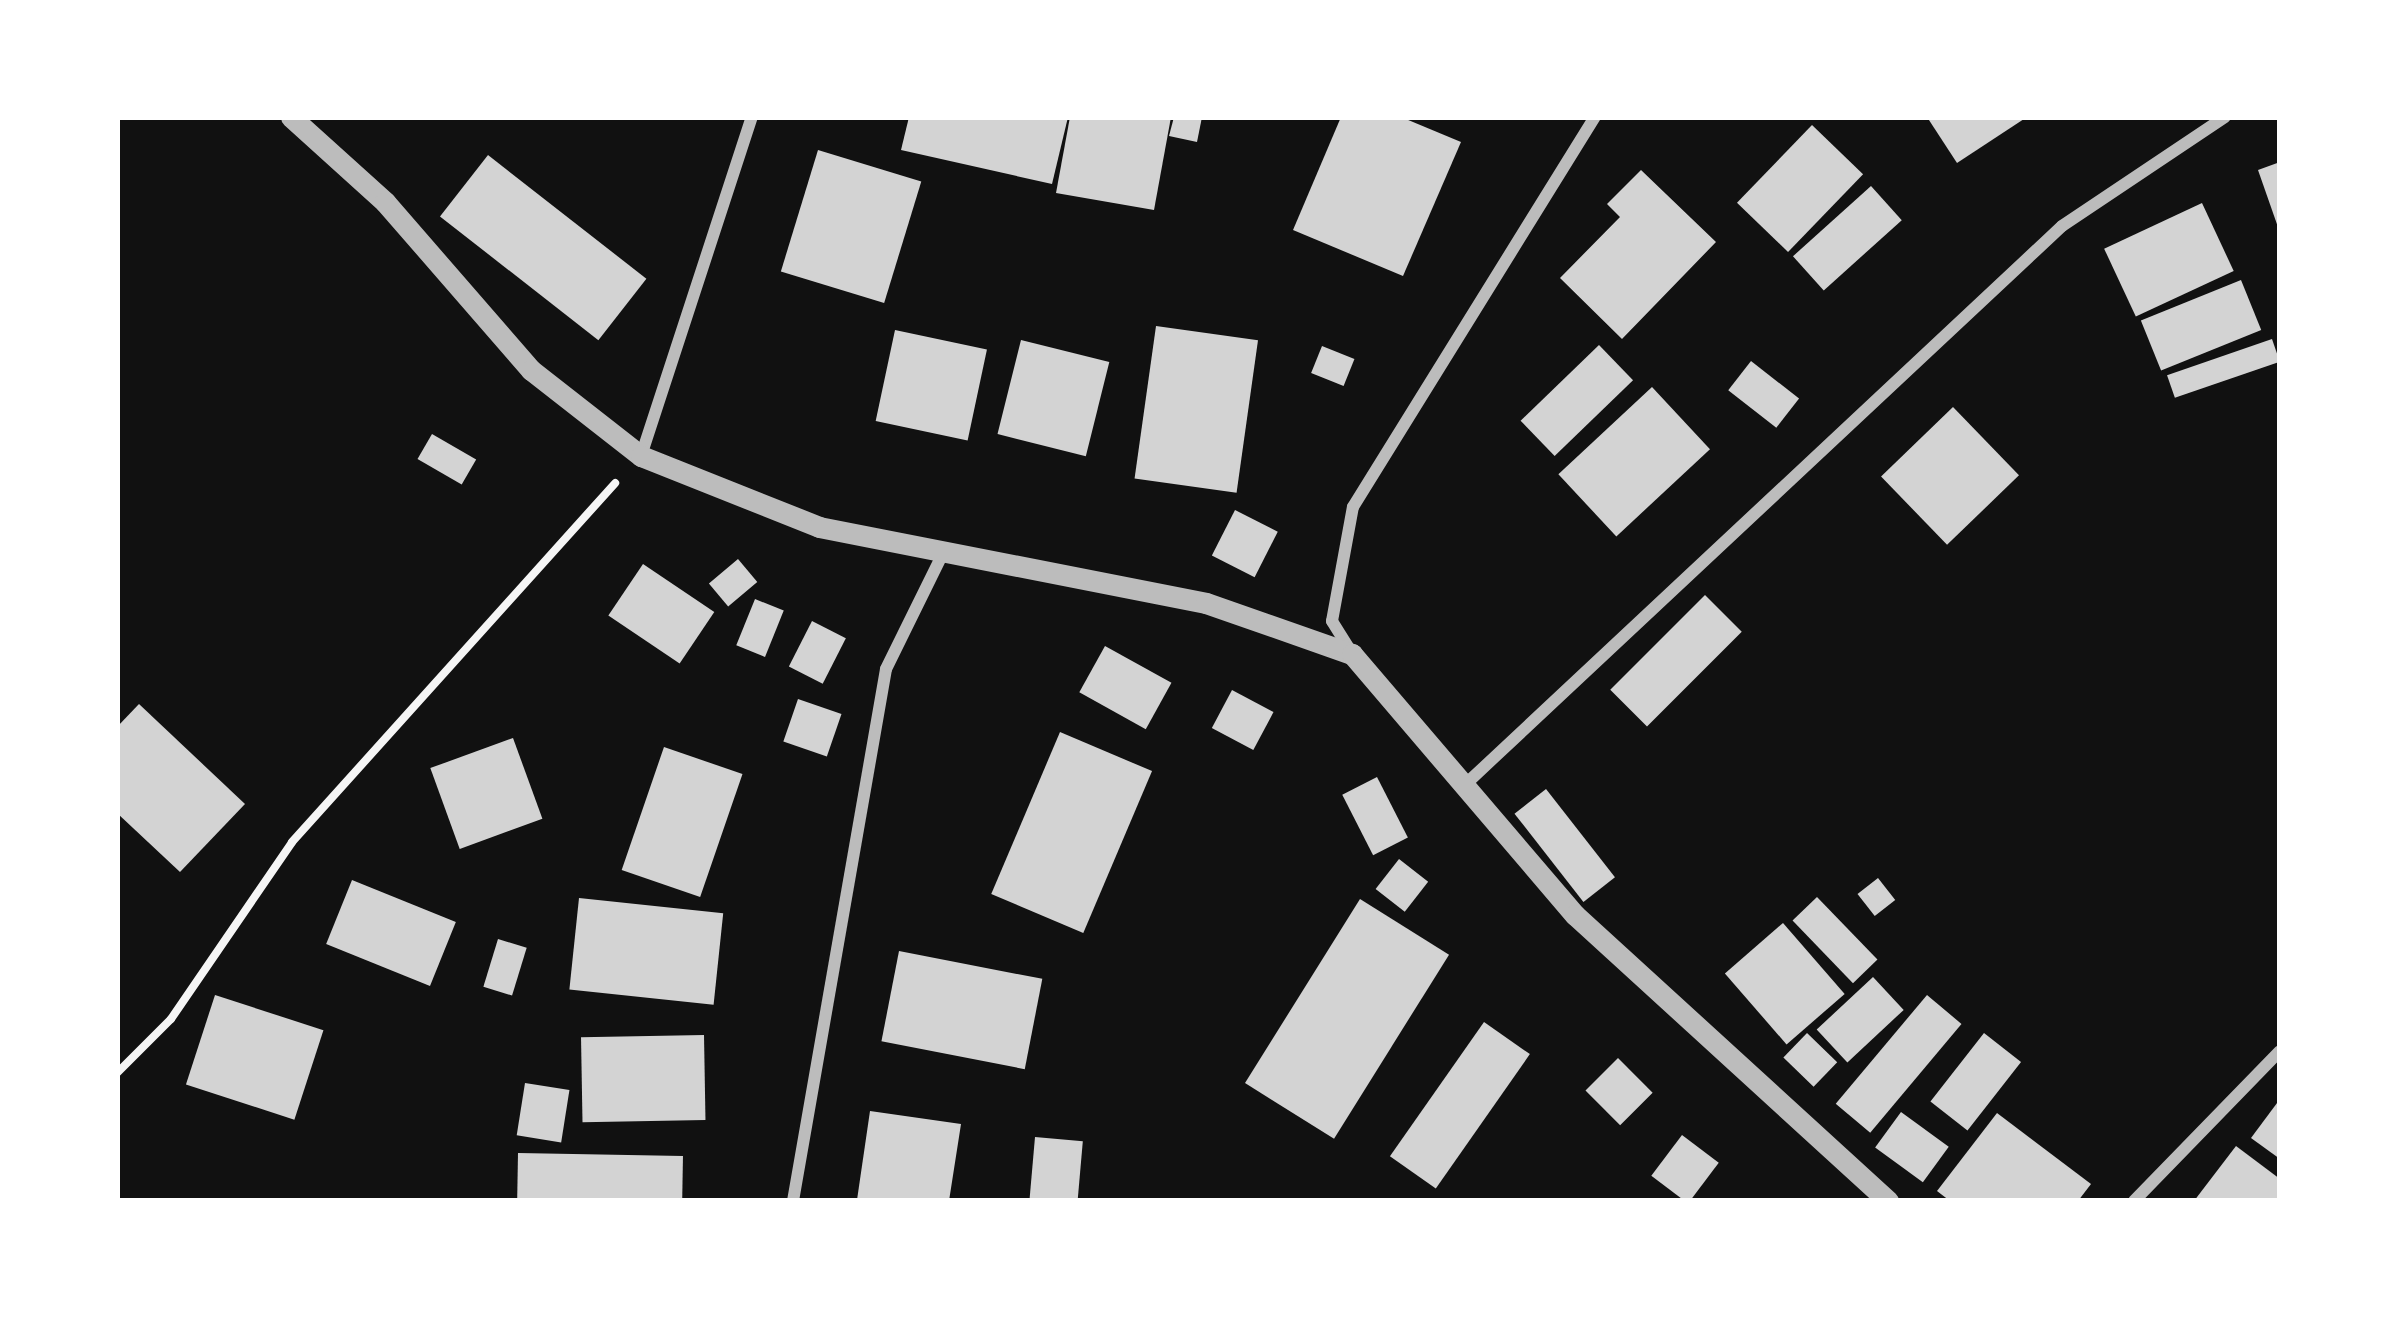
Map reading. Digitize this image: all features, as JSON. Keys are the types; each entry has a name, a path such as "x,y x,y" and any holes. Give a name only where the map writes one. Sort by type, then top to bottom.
{"street":[{"path":"291,117 385,202 531,370 640,456 819,527 942,555 1206,603 1352,654"},
{"path":"640,456 752,117"},
{"path":"1595,117 1353,507 1332,621 1352,654 1468,781 1575,915 1888,1201"},
{"path":"1468,781 2062,226 2225,117"},
{"path":"793,1201 886,669 942,555"},
{"path":"2134,1201 2280,1051"}],"path":[{"path":"117,1073 171,1019 292,842 640,456"}],"building":[{"path":"909,117 1068,117 1052,184 901,150"},
{"path":"1070,117 1171,117 1154,210 1056,193"},
{"path":"1174,117 1202,117 1197,142 1169,136"},
{"path":"1341,117 1401,117 1461,142 1403,276 1293,230"},
{"path":"1927,117 2027,117 1957,163"},
{"path":"1812,125 1863,174 1788,252 1737,203"},
{"path":"818,150 921,182 884,303 781,271"},
{"path":"488,155 646,279 598,340 440,216"},
{"path":"2280,162 2280,230 2279,230 2258,170"},
{"path":"1641,170 1716,242 1622,339 1560,278 1620,217 1607,204"},
{"path":"1871,186 1902,220 1824,290 1793,256"},
{"path":"2202,203 2234,271 2136,317 2104,249"},
{"path":"2241,280 2261,330 2161,371 2141,320"},
{"path":"1156,326 1258,340 1237,493 1135,479"},
{"path":"895,330 987,350 968,441 876,421"},
{"path":"2272,339 2280,362 2175,398 2167,375"},
{"path":"1021,340 1109,362 1086,456 998,434"},
{"path":"1599,345 1633,380 1555,456 1521,421"},
{"path":"1322,346 1354,359 1344,386 1311,373"},
{"path":"1751,361 1799,399 1776,428 1728,390"},
{"path":"1652,387 1710,449 1616,536 1558,474"},
{"path":"1953,407 2019,475 1947,545 1881,476"},
{"path":"432,434 476,460 462,485 418,459"},
{"path":"1235,510 1278,532 1255,577 1212,555"},
{"path":"738,559 757,582 728,606 709,583"},
{"path":"643,564 714,612 680,663 608,615"},
{"path":"1705,595 1742,632 1647,727 1610,690"},
{"path":"755,599 784,611 765,657 736,645"},
{"path":"812,621 846,638 823,684 789,666"},
{"path":"1105,646 1171,683 1146,729 1079,692"},
{"path":"1232,690 1273,712 1253,750 1212,728"},
{"path":"798,699 841,714 827,757 783,742"},
{"path":"139,704 245,804 180,872 117,813 117,727"},
{"path":"1060,732 1152,771 1083,933 991,894"},
{"path":"513,738 542,819 460,849 430,768"},
{"path":"664,747 742,774 700,897 622,870"},
{"path":"1377,777 1408,838 1373,855 1342,795"},
{"path":"1546,789 1615,877 1583,902 1514,814"},
{"path":"1399,859 1428,882 1405,912 1376,889"},
{"path":"1878,878 1895,900 1875,916 1858,894"},
{"path":"352,880 456,922 430,986 326,944"},
{"path":"1817,897 1877,960 1853,983 1793,921"},
{"path":"579,898 723,913 714,1005 569,989"},
{"path":"1360,899 1449,955 1334,1139 1245,1083"},
{"path":"1783,923 1845,994 1787,1044 1725,974"},
{"path":"498,939 527,948 512,996 483,987"},
{"path":"899,951 1042,979 1025,1069 881,1041"},
{"path":"1873,977 1904,1010 1847,1062 1817,1030"},
{"path":"215,995 323,1030 294,1120 186,1084"},
{"path":"1927,995 1961,1024 1870,1133 1836,1104"},
{"path":"1484,1022 1530,1054 1436,1188 1390,1156"},
{"path":"1807,1033 1837,1062 1814,1087 1783,1057"},
{"path":"1984,1033 2021,1062 1967,1130 1930,1102"},
{"path":"704,1035 705,1120 583,1122 581,1037"},
{"path":"1618,1058 1653,1093 1620,1125 1585,1091"},
{"path":"525,1083 569,1090 561,1142 517,1135"},
{"path":"2280,1099 2280,1159 2251,1138"},
{"path":"870,1111 961,1124 949,1201 857,1200"},
{"path":"1901,1112 1949,1147 1923,1182 1875,1148"},
{"path":"1997,1113 2091,1184 2078,1201 1950,1201 1937,1191"},
{"path":"1682,1135 1719,1163 1690,1201 1651,1176"},
{"path":"1035,1137 1083,1141 1078,1201 1029,1201"},
{"path":"2236,1146 2280,1179 2280,1201 2194,1201"},
{"path":"518,1153 683,1156 682,1201 517,1201"}]}
